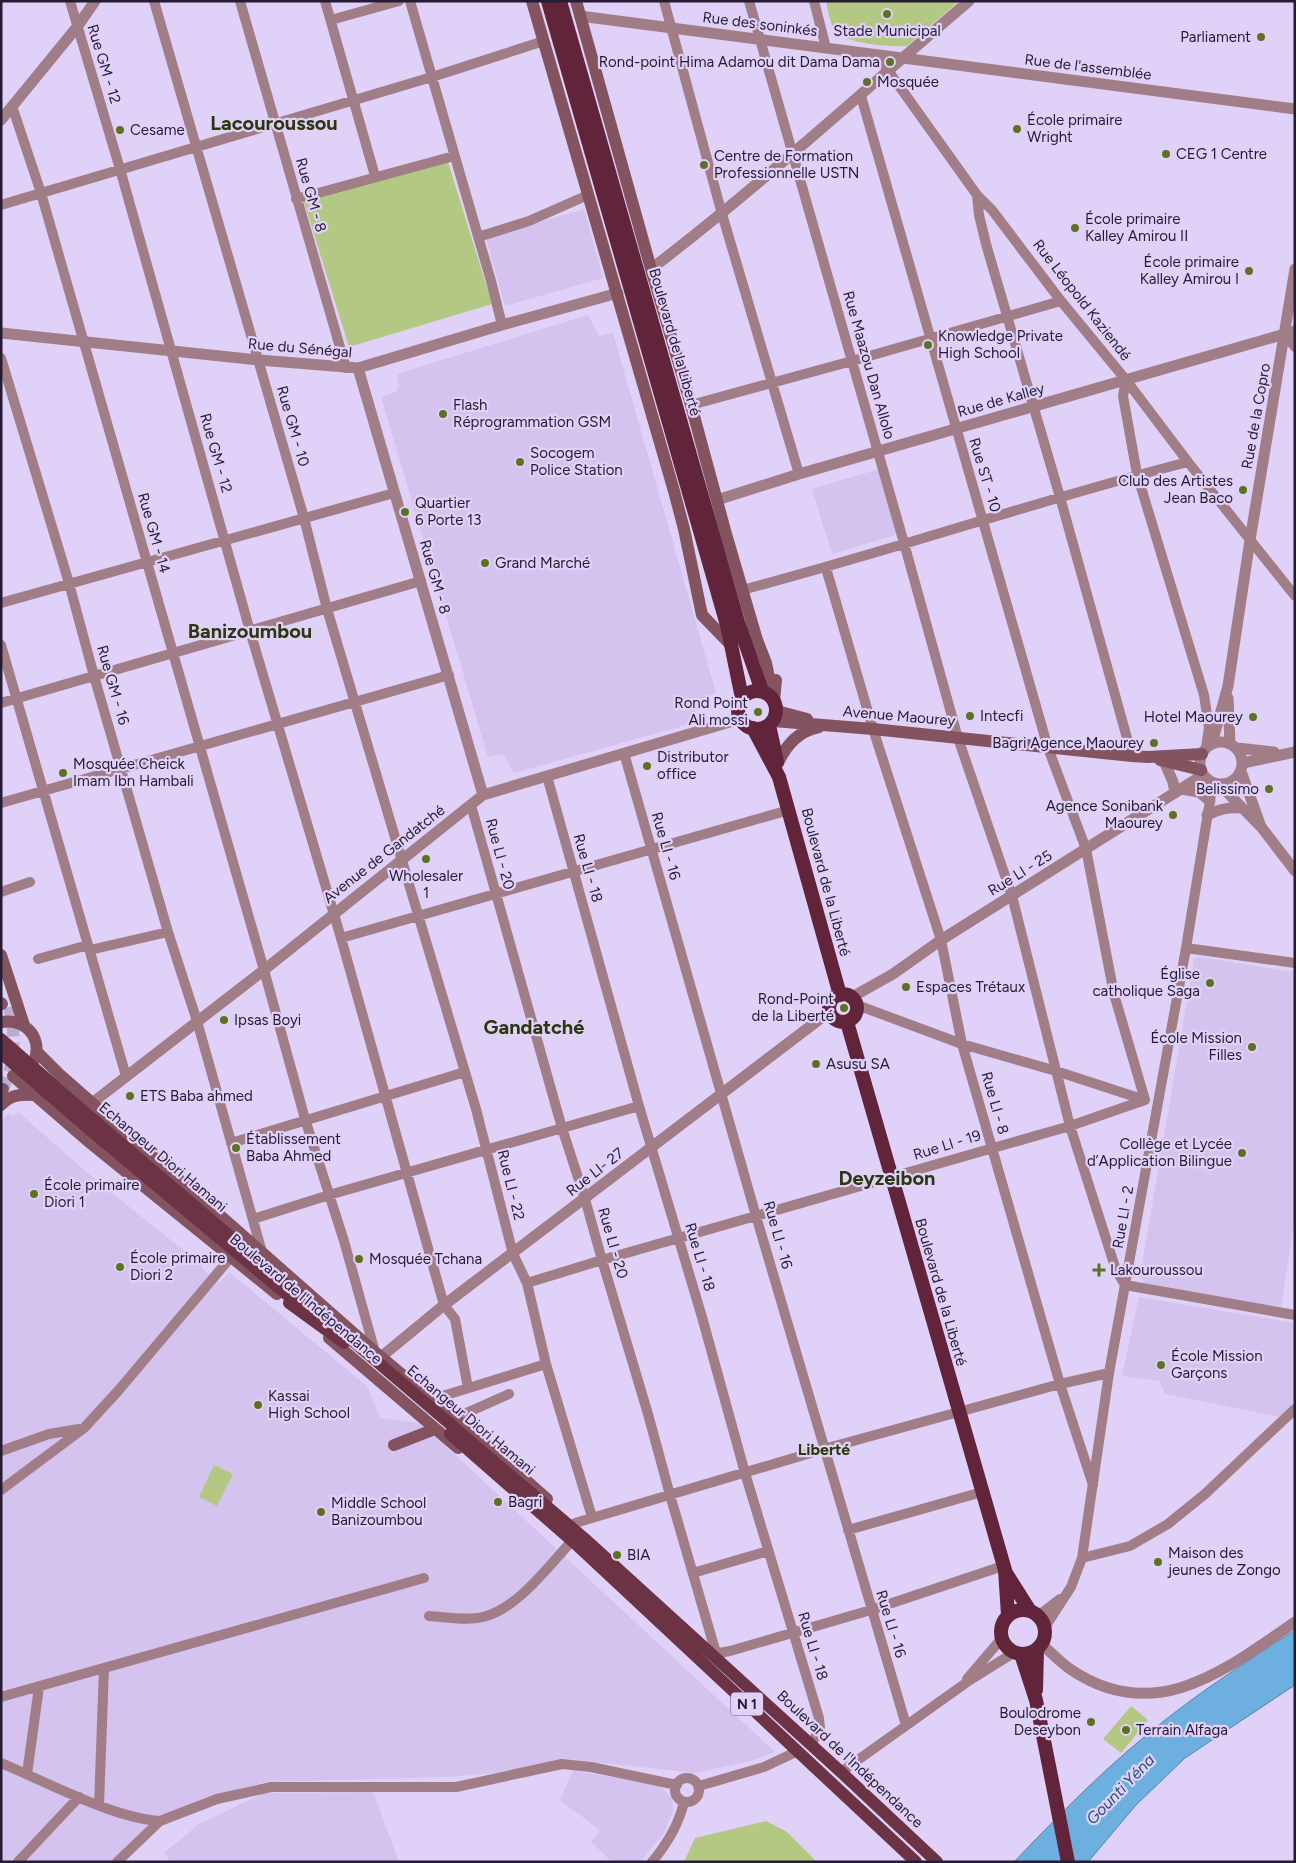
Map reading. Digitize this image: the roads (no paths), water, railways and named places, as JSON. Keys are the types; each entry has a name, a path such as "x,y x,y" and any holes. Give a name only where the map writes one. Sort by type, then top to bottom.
{"highway":[{"name":"Boulevard de la Liberté","path":"548,1 726,625 742,698"},
{"name":"Boulevard de la Liberté","path":"560,1 738,622 770,707 778,770 789,810 850,999"},
{"path":"751,692 770,707 759,729 744,723 740,718 738,708 742,698 751,692"},
{"name":"Boulevard de la Liberté","path":"753,728 778,770"},
{"path":"832,999 850,999 858,1009 855,1017 847,1022 838,1022 831,1016 829,1008 832,999"},
{"name":"Boulevard de la Liberté","path":"847,1022 1004,1568 1008,1615"},
{"name":"Boulevard de la Liberté","path":"1004,1568 1038,1618"},
{"path":"1036,1700 1039,1646 1045,1633 1038,1618 1023,1610 1015,1611 1008,1615 1002,1625 1004,1644 1018,1653 1027,1653 1039,1646"},
{"path":"1018,1653 1036,1700 1068,1862"}],"main road":[{"path":"532,1 618,293 684,529 699,607 706,620 731,645"},
{"name":"Boulevard de la Liberté","path":"576,1 651,269 692,405 742,590 757,640 767,649 774,662 776,678 770,707"},
{"name":"Avenue Maourey","path":"770,707 826,726 873,729 1132,756 1164,761 1202,772"},
{"path":"778,770 788,744 802,732 826,726"},
{"name":"Avenue Maourey","path":"1148,758 1206,748"},
{"path":"1,955 24,1025 35,1037 37,1052 34,1061 22,1074 7,1075 12,1089 3,1096"},
{"path":"1,973 4,1003"},
{"path":"2,1021 16,1022 24,1025"},
{"name":"Echangeur Diori Hamani","path":"1,1039 93,1126 553,1517"},
{"name":"Echangeur Diori Hamani","path":"1,1052 273,1271 346,1340"},
{"name":"Boulevard de l'Indépendance","path":"37,1052 92,1103 378,1355 433,1399 575,1523 578,1542"},
{"name":"Boulevard de l'Indépendance","path":"7,1075 34,1095 230,1258 289,1303 435,1429 578,1542 712,1652 936,1862"},
{"path":"3,1096 34,1095"},
{"path":"230,1224 273,1271"},
{"path":"289,1303 346,1340"},
{"path":"394,1445 435,1429"},
{"name":"Boulevard de l'Indépendance","path":"553,1517 916,1862"}],"street":[{"name":"Rue GM - 12","path":"70,1 120,169 250,631 341,938 444,1305 455,1319 468,1388"},
{"path":"1,120 77,27 95,1"},
{"name":"Rue GM - 8","path":"240,1 296,199 394,493 484,795"},
{"path":"325,1 375,176"},
{"path":"331,20 399,1"},
{"path":"410,1 502,325"},
{"path":"664,1 722,214 799,474"},
{"name":"Rue Maazou Dan Allolo","path":"749,1 958,738 1012,896 1070,1126 1116,1270 1125,1285"},
{"path":"814,1 826,48"},
{"path":"651,269 722,214 969,1"},
{"name":"Rue GM - 10","path":"154,2 304,518 326,609 402,859"},
{"name":"Rue des soninkés","path":"580,16 877,55"},
{"path":"1,205 432,77 544,41"},
{"name":"Rue de l'assemblée","path":"877,55 1295,109"},
{"name":"Rue Léopold Kaziendé","path":"877,55 977,195 992,210 1061,301 1126,380 1124,396 1137,474 1204,696 1209,728 1206,748"},
{"name":"Rue ST - 10","path":"861,96 1048,748 1086,850 1114,994 1145,1100"},
{"name":"Rue GM - 14","path":"12,106 41,193 84,341 264,970 304,1119 344,1241 378,1355"},
{"path":"296,199 454,156"},
{"path":"478,237 529,221 588,195"},
{"path":"977,195 986,244 1060,497 1132,756"},
{"name":"Rue de la Copro","path":"1206,748 1228,686 1250,540 1290,333 1295,269"},
{"name":"Rue du Sénégal","path":"1,333 352,368 618,293"},
{"path":"692,405 852,362 1061,301"},
{"path":"1290,333 1295,348"},
{"name":"Rue de Kalley","path":"717,500 799,474 1290,333"},
{"name":"Rue GM - 16","path":"1,358 69,583 168,932 197,1021 262,1252"},
{"path":"1126,380 1188,462 1295,596"},
{"path":"742,590 826,568 1137,474 1188,462"},
{"path":"1,602 394,493"},
{"name":"Rue LI - 8","path":"826,568 873,729 941,940 962,1044 1060,1384 1092,1485"},
{"path":"1,703 421,581"},
{"path":"1,645 126,1076"},
{"path":"1,803 449,675"},
{"name":"Rue de la Copro","path":"1228,686 1234,746"},
{"name":"Avenue de Gandatché","path":"92,1103 264,970 484,795 740,718"},
{"path":"1289,752 1234,746 1218,741 1206,748 1200,759 1202,772 1216,783 1262,828 1295,872"},
{"path":"1234,746 1242,758 1242,767 1262,828"},
{"path":"1216,783 1234,780 1242,767 1289,752"},
{"name":"Rue LI - 16","path":"624,753 756,1216 906,1725"},
{"path":"1164,761 1178,791 1199,792 1210,800"},
{"name":"Rue LI - 25","path":"850,999 893,974 941,940 1178,791 1202,772"},
{"name":"Rue LI - 18","path":"547,776 639,1106 679,1239 745,1473 819,1718 820,1728 811,1745"},
{"name":"Rue LI - 2","path":"1038,1618 1065,1596 1076,1577 1082,1558 1109,1373 1186,948 1207,815 1216,783"},
{"name":"Rue LI - 20","path":"471,805 562,1128 585,1199 648,1414 712,1652"},
{"path":"1207,815 1224,808 1241,808"},
{"path":"341,938 789,810"},
{"name":"Rue LI - 22","path":"402,859 487,1150 513,1254 527,1283 546,1364 592,1517"},
{"path":"1,892 30,882"},
{"path":"38,959 168,932"},
{"path":"1186,948 1295,963"},
{"path":"850,999 962,1044 1056,1071 1145,1100 1158,1107"},
{"name":"Rue LI- 27","path":"378,1355 830,1012"},
{"path":"231,1143 304,1119 385,1097 465,1072"},
{"name":"Rue LI - 19","path":"527,1283 1070,1126 1145,1100"},
{"path":"253,1219 329,1195 639,1106"},
{"path":"1,1490 84,1428 230,1258"},
{"path":"1125,1285 1295,1315"},
{"path":"433,1399 546,1364"},
{"path":"575,1523 824,1449 1060,1384 1109,1373"},
{"path":"454,1418 509,1394"},
{"path":"1082,1558 1130,1546 1168,1524 1205,1494 1295,1409"},
{"path":"1,1451 49,1434 84,1428"},
{"path":"848,1530 982,1492"},
{"path":"429,1616 475,1618 484,1617 502,1610 518,1599 578,1542"},
{"path":"692,1573 768,1550"},
{"path":"712,1652 730,1652 1004,1568"},
{"path":"1,1697 424,1578"},
{"path":"1039,1646 1070,1669 1109,1688 1150,1694 1176,1689 1208,1678 1253,1651 1295,1622"},
{"path":"960,1687 1002,1638"},
{"path":"841,1772 960,1687 1018,1653"},
{"path":"99,1805 104,1668"},
{"path":"27,1774 39,1687"},
{"path":"699,1786 764,1767 798,1751"},
{"path":"1,1763 99,1805 139,1819 160,1821"},
{"path":"117,1862 160,1821 217,1799 271,1787 456,1787 562,1764 591,1767 677,1785"},
{"path":"686,1778 694,1780 699,1786 699,1794 695,1800 684,1802 676,1795 677,1785 686,1778"},
{"path":"18,1862 79,1797"},
{"path":"652,1862 664,1848 674,1830 684,1802"}],"water":[{"name":"Gounti Yéna","path":"1295,1630 1295,1685 1185,1758 1136,1805 1088,1862 1014,1862 1093,1783 1161,1723 1198,1695"}],"tunnel":[{"path":"3,1089 13,1056 13,1027 9,1004"}],"place":[{"name":"Stade Municipal","path":"887,14"},
{"name":"Parliament","path":"1261,37"},
{"name":"Rond-point Hima Adamou dit Dama Dama","path":"890,62"},
{"name":"Mosquée","path":"867,82"},
{"name":"École primaire Wright","path":"1017,129"},
{"name":"Cesame","path":"120,130"},
{"name":"CEG 1 Centre","path":"1166,154"},
{"name":"Centre de Formation Professionnelle USTN","path":"704,165"},
{"name":"École primaire Kalley Amirou II","path":"1075,228"},
{"name":"École primaire Kalley Amirou I","path":"1249,271"},
{"name":"Knowledge Private High School","path":"928,345"},
{"name":"Flash Réprogrammation GSM","path":"443,414"},
{"name":"Socogem Police Station","path":"520,462"},
{"name":"Club des Artistes Jean Baco","path":"1243,490"},
{"name":"Quartier 6 Porte 13","path":"405,512"},
{"name":"Grand Marché","path":"485,563"},
{"name":"Rond Point Ali mossi","path":"758,712"},
{"name":"Intecfi","path":"970,716"},
{"name":"Hotel Maourey","path":"1253,717"},
{"name":"Bagri Agence Maourey","path":"1154,743"},
{"name":"Distributor office","path":"647,766"},
{"name":"Mosquée Cheick Imam Ibn Hambali","path":"63,773"},
{"name":"Belissimo","path":"1269,789"},
{"name":"Agence Sonibank Maourey","path":"1173,815"},
{"name":"Wholesaler 1","path":"426,859"},
{"name":"Église catholique Saga","path":"1210,983"},
{"name":"Espaces Trétaux","path":"906,987"},
{"name":"Rond-Point de la Liberté","path":"844,1008"},
{"name":"Ipsas Boyi","path":"224,1020"},
{"name":"École Mission Filles","path":"1252,1047"},
{"name":"Asusu SA","path":"816,1064"},
{"name":"ETS Baba ahmed","path":"130,1096"},
{"name":"Établissement Baba Ahmed","path":"236,1148"},
{"name":"Collège et Lycée d’Application Bilingue","path":"1242,1153"},
{"name":"École primaire Diori 1","path":"34,1194"},
{"name":"Mosquée Tchana","path":"359,1259"},
{"name":"École primaire Diori 2","path":"120,1267"},
{"name":"Lakouroussou","path":"1099,1270"},
{"name":"École Mission Garçons","path":"1161,1365"},
{"name":"Kassai High School","path":"258,1405"},
{"name":"Bagri","path":"498,1502"},
{"name":"Middle School Banizoumbou","path":"321,1512"},
{"name":"BIA","path":"617,1555"},
{"name":"Maison des jeunes de Zongo","path":"1158,1562"},
{"name":"Boulodrome Deseybon","path":"1091,1722"},
{"name":"Terrain Alfaga","path":"1126,1730"}],"district":[{"name":"Lacouroussou","path":"274,123"},
{"name":"Banizoumbou","path":"250,631"},
{"name":"Gandatché","path":"534,1027"},
{"name":"Deyzeibon","path":"887,1178"},
{"name":"Liberté","path":"824,1449"}]}
